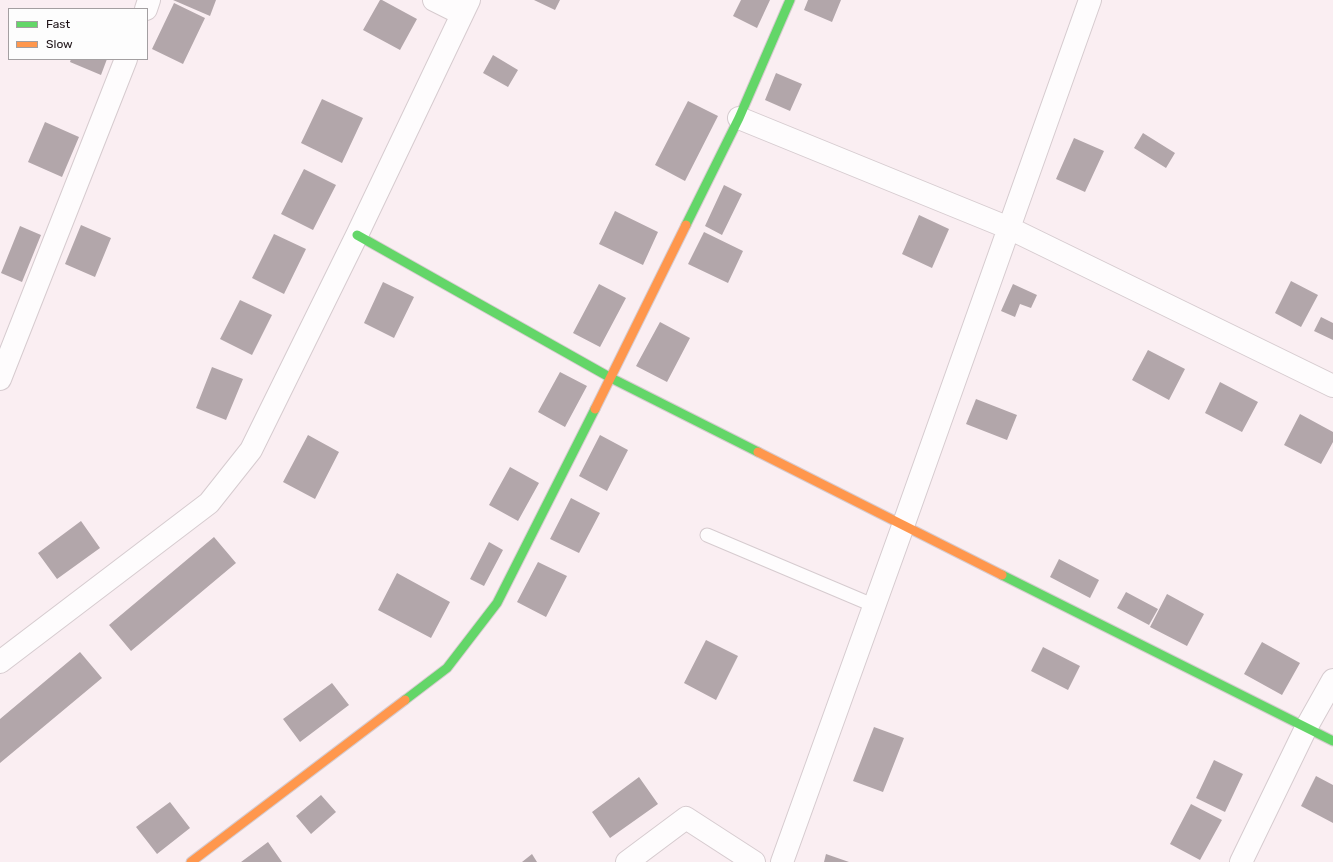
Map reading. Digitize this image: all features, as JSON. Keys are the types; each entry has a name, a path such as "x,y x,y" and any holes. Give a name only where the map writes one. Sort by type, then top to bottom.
{"street":[{"path":"0,662 209,503 251,450 357,235 466,7 434,0"},
{"path":"191,862 447,668 497,603 611,378 739,118 790,0"},
{"path":"782,862 904,526 1090,0"},
{"path":"0,379 126,60"},
{"path":"739,118 1009,228 1333,386"},
{"path":"357,235 611,378 1333,741"},
{"path":"1241,862 1306,728 1333,680"},
{"path":"627,862 686,818 754,862"}],"lane":[{"path":"707,535 875,606"}],"building":[{"path":"173,0 216,0 210,16"},
{"path":"380,0 417,19 400,50 363,30"},
{"path":"534,0 560,0 555,10"},
{"path":"741,0 770,0 757,28 733,16"},
{"path":"808,0 841,0 832,22 804,10"},
{"path":"174,3 205,18 183,64 152,49"},
{"path":"493,55 518,70 508,87 483,73"},
{"path":"71,60 107,60 101,75 70,62"},
{"path":"776,73 802,84 790,111 765,100"},
{"path":"322,99 363,118 342,163 301,143"},
{"path":"688,101 718,116 685,181 655,165"},
{"path":"45,122 79,137 62,177 28,162"},
{"path":"1143,133 1175,153 1166,168 1134,148"},
{"path":"1074,138 1104,151 1085,192 1056,179"},
{"path":"304,169 336,185 313,230 281,214"},
{"path":"724,185 742,194 722,235 705,226"},
{"path":"615,211 658,232 643,265 599,244"},
{"path":"919,215 949,229 932,268 902,254"},
{"path":"81,225 111,238 95,277 65,264"},
{"path":"20,226 41,235 22,282 1,273"},
{"path":"704,232 743,251 728,283 688,264"},
{"path":"274,234 306,249 284,294 252,278"},
{"path":"1291,281 1318,295 1301,327 1275,313"},
{"path":"383,282 414,297 394,338 364,323"},
{"path":"599,284 626,298 600,347 573,333"},
{"path":"1013,284 1037,295 1031,308 1020,304 1015,317 1001,311"},
{"path":"240,300 272,315 252,355 220,339"},
{"path":"1321,317 1333,323 1333,340 1314,331"},
{"path":"660,322 690,338 667,382 636,366"},
{"path":"1148,350 1185,369 1169,400 1132,380"},
{"path":"212,367 243,379 226,420 196,408"},
{"path":"560,372 587,386 565,427 538,412"},
{"path":"1220,382 1258,402 1242,432 1205,413"},
{"path":"976,399 1017,415 1007,440 966,424"},
{"path":"1300,414 1333,432 1333,442 1321,464 1284,445"},
{"path":"308,435 339,452 315,499 283,482"},
{"path":"600,435 628,450 607,491 579,476"},
{"path":"510,467 539,483 518,521 489,505"},
{"path":"571,498 600,513 579,553 550,539"},
{"path":"81,521 100,548 57,579 38,553"},
{"path":"214,537 236,563 131,651 109,625"},
{"path":"489,542 503,550 484,586 470,579"},
{"path":"1059,559 1099,580 1090,598 1050,577"},
{"path":"538,562 567,576 546,617 517,602"},
{"path":"397,573 450,602 431,638 378,610"},
{"path":"1126,592 1158,609 1149,625 1117,608"},
{"path":"1167,594 1204,614 1187,646 1150,627"},
{"path":"706,640 738,656 716,700 684,683"},
{"path":"1262,642 1300,663 1282,695 1244,674"},
{"path":"1043,647 1080,666 1068,690 1031,671"},
{"path":"80,652 102,678 0,763 0,719"},
{"path":"332,683 349,705 300,742 283,719"},
{"path":"874,727 904,738 883,792 853,781"},
{"path":"1214,760 1243,774 1225,812 1196,798"},
{"path":"1316,776 1333,785 1333,823 1301,806"},
{"path":"639,777 658,804 610,838 592,812"},
{"path":"321,795 336,812 311,834 296,816"},
{"path":"170,802 190,828 157,854 136,827"},
{"path":"1191,804 1222,820 1200,860 1170,844"},
{"path":"268,842 282,862 241,862"},
{"path":"532,854 537,862 522,862"},
{"path":"826,854 849,862 824,862"}],"traffic: fast":[{"path":"686,225 739,118 790,0"},
{"path":"357,235 611,378 758,452"},
{"path":"405,700 447,668 497,603 595,409"},
{"path":"1002,575 1333,741"}],"traffic: slow":[{"path":"595,409 686,225"},
{"path":"758,452 1002,575"},
{"path":"191,862 405,700"}]}
